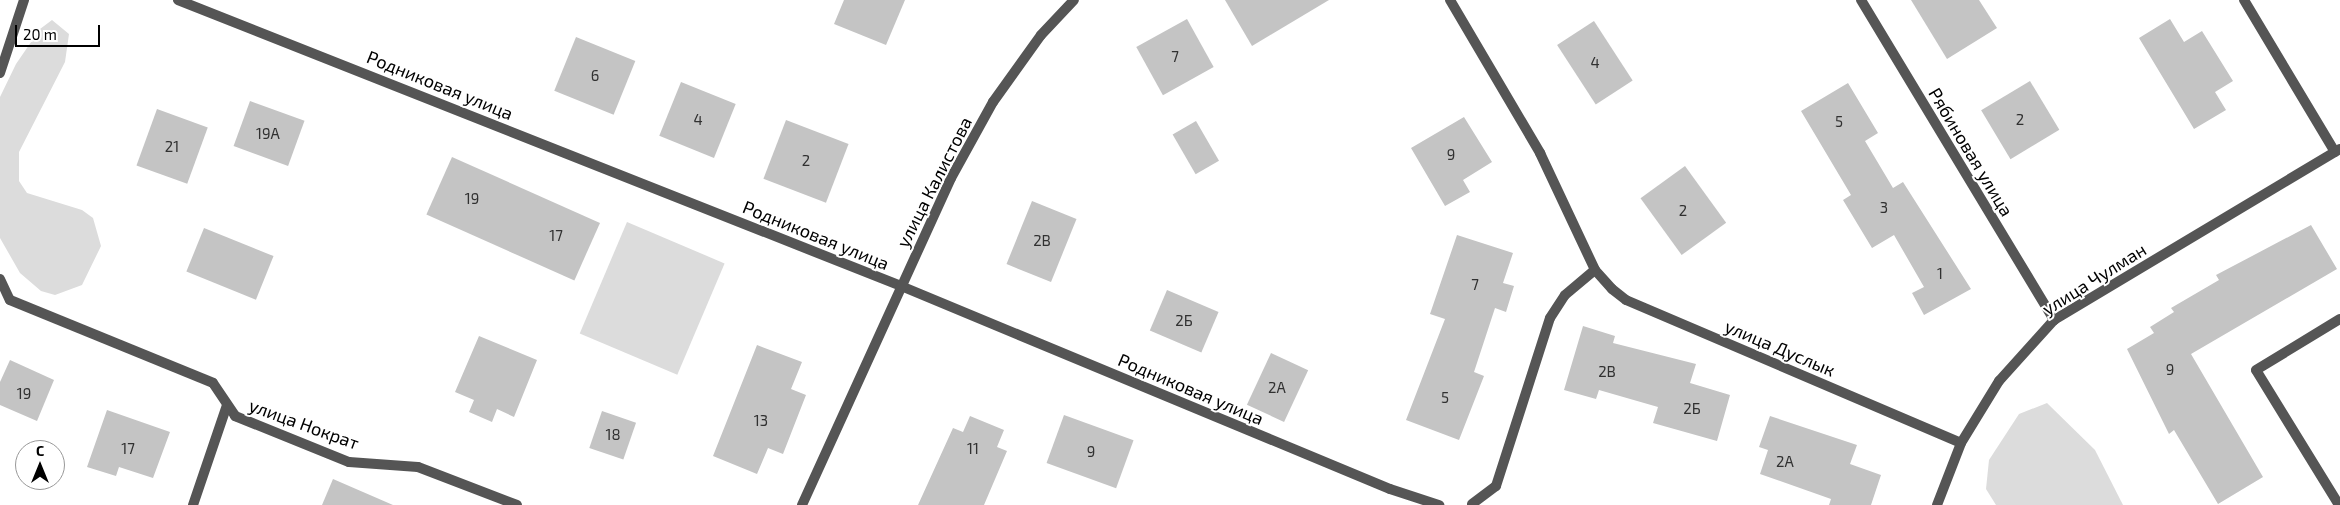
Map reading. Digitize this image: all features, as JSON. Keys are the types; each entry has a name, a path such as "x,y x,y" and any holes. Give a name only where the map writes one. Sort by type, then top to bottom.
{"street":[{"path":"0,73 24,0"},
{"name":"Родниковая улица","path":"178,0 902,286 1390,489 1439,505"},
{"name":"улица Калистова","path":"802,505 951,178 993,102 1041,35 1074,0"},
{"name":"улица Дуслык","path":"1450,0 1540,153 1594,270 1626,300 1961,443"},
{"name":"Рябиновая улица","path":"1861,0 2054,320"},
{"path":"2244,0 2337,151"},
{"name":"улица Чулман","path":"1937,505 1961,443 1999,381 2054,320 2337,151"},
{"path":"1472,505 1496,486 1550,318 1565,295 1594,270"},
{"name":"улица Нократ","path":"0,280 10,300 213,383 235,416 349,462 418,466 517,505"},
{"path":"2340,319 2256,370 2340,505"},
{"path":"193,505 227,405"}],"shaded area":[{"path":"52,20 69,34 65,62 19,152 19,181 27,193 82,210 93,218 101,246 82,285 55,295 41,291 20,273 0,238 0,97 16,64 40,29"},
{"path":"627,222 725,263 677,375 580,333"},
{"path":"2047,403 2095,450 2123,505 1996,505 1986,489 1989,460 2019,414"}],"building":[{"path":"844,0 905,0 886,45 834,24"},
{"path":"1225,0 1329,0 1252,46"},
{"path":"1911,0 1979,0 1997,28 1947,59"},
{"path":"1187,19 1214,67 1163,95 1136,47"},
{"path":"2170,19 2184,42 2202,31 2233,81 2215,92 2226,110 2194,129 2139,38"},
{"path":"1594,21 1633,81 1596,105 1557,45"},
{"path":"576,37 635,61 614,115 554,91"},
{"path":"2030,81 2059,130 2010,159 1981,110"},
{"path":"681,82 736,104 714,158 659,136"},
{"path":"1848,83 1878,133 1865,141 1893,188 1903,182 1971,289 1924,315 1912,293 1924,287 1894,235 1872,248 1843,200 1851,195 1801,111"},
{"path":"250,101 305,121 288,166 234,146"},
{"path":"157,109 208,127 187,184 136,165"},
{"path":"1464,117 1492,162 1463,180 1470,192 1445,206 1411,148"},
{"path":"786,120 849,144 826,203 763,179"},
{"path":"1196,121 1219,161 1196,174 1173,134"},
{"path":"452,157 600,223 574,280 426,215"},
{"path":"1685,166 1726,223 1682,255 1641,198"},
{"path":"1032,201 1077,219 1051,282 1007,264"},
{"path":"2311,225 2337,269 2191,354 2263,477 2218,504 2174,430 2169,434 2127,349 2154,333 2150,327 2174,312 2171,308 2219,280 2216,275"},
{"path":"204,228 274,256 256,300 186,272"},
{"path":"1457,235 1513,253 1503,283 1514,286 1506,312 1495,308 1474,372 1484,376 1459,440 1406,420 1445,319 1430,314"},
{"path":"1167,290 1219,312 1201,352 1150,331"},
{"path":"1583,326 1615,336 1613,343 1696,364 1690,383 1730,395 1717,441 1653,423 1658,407 1599,390 1596,399 1564,390"},
{"path":"479,336 537,360 514,417 497,409 492,422 469,412 474,400 455,392"},
{"path":"757,345 802,362 791,389 806,395 783,454 768,448 757,474 713,456"},
{"path":"1271,353 1308,370 1284,422 1247,405"},
{"path":"10,360 54,380 37,421 0,405 0,382"},
{"path":"107,410 170,432 153,478 119,467 116,476 87,467"},
{"path":"602,411 636,423 623,460 589,448"},
{"path":"1064,415 1134,440 1116,488 1047,463"},
{"path":"970,416 1004,430 997,447 1007,451 984,505 918,505 953,428 963,432"},
{"path":"1770,416 1857,445 1850,464 1881,475 1871,505 1829,505 1831,499 1760,474 1768,450 1759,447"},
{"path":"333,479 393,505 322,505"}]}
